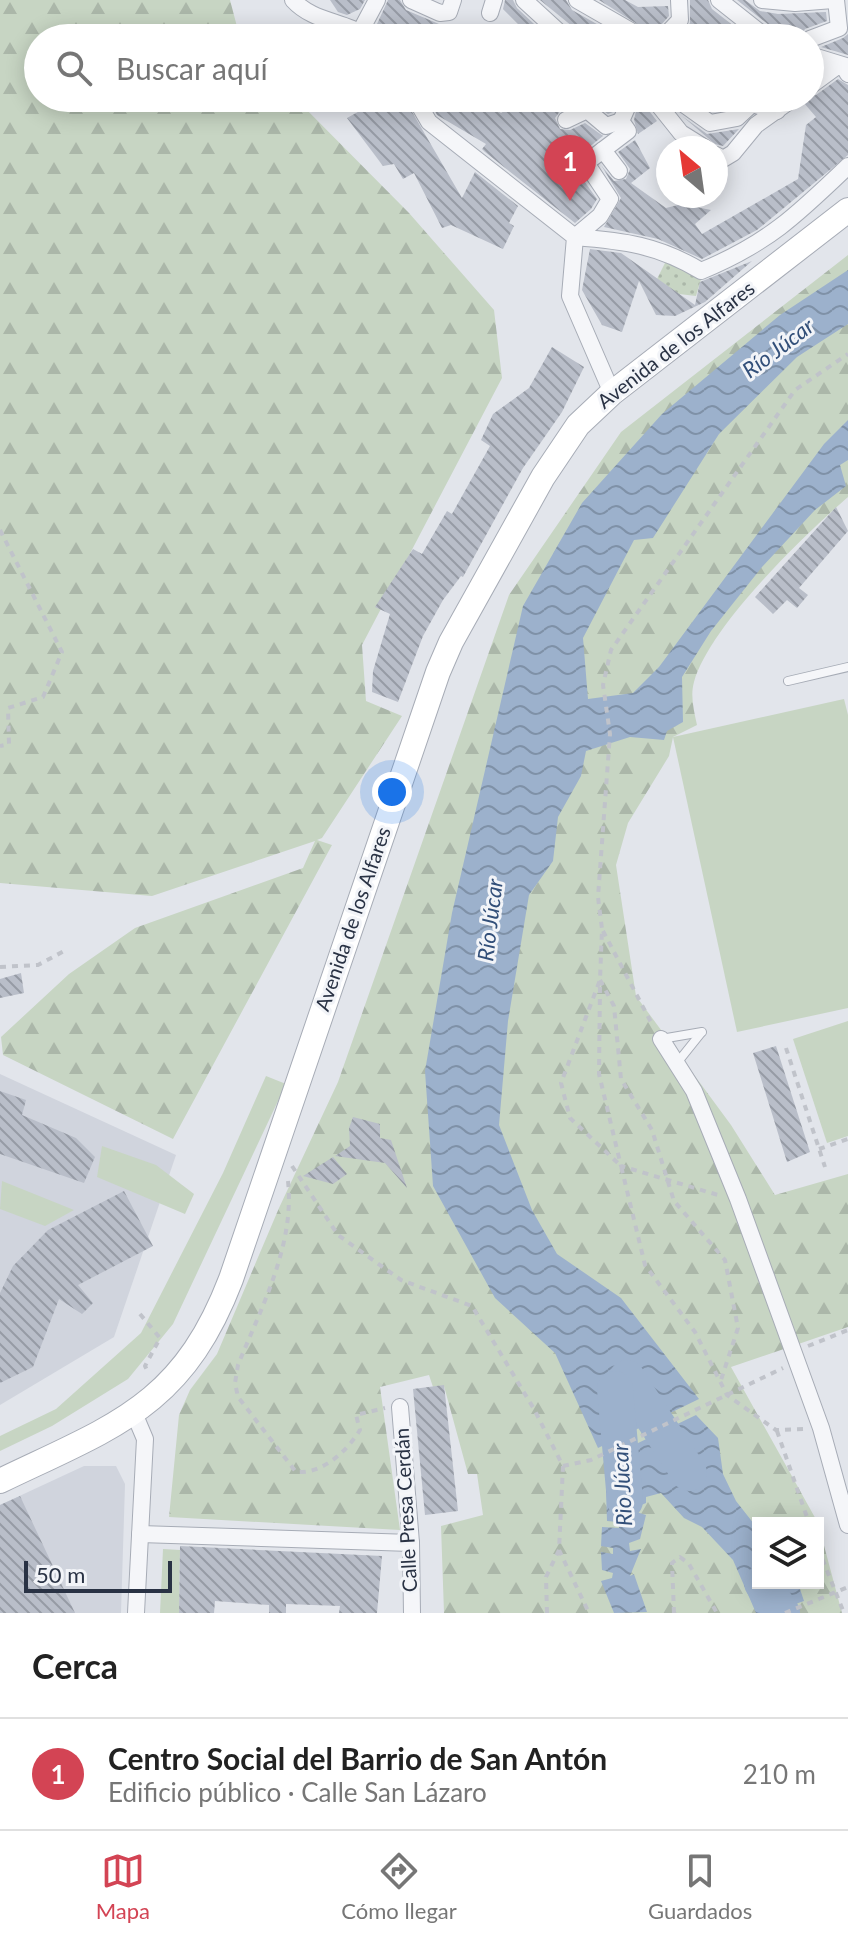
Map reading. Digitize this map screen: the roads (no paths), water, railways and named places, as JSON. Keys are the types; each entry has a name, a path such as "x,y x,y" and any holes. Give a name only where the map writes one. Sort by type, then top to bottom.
{"street":[{"path":"368,24 377,0"},
{"path":"411,0 440,13 449,12 453,0"},
{"path":"524,0 550,24"},
{"path":"577,0 614,24"},
{"path":"678,24 679,0"},
{"path":"719,0 745,24"},
{"path":"752,24 753,0"},
{"path":"762,0 795,3 835,0 844,33 824,37"},
{"path":"300,4 341,24"},
{"path":"824,60 847,69"},
{"path":"824,76 836,67 847,69"},
{"path":"423,112 429,122 575,237 629,242 671,253 701,271 744,253 785,226 848,166"},
{"path":"566,120 583,112"},
{"path":"589,112 606,126 621,121 625,112"},
{"path":"664,112 686,136"},
{"path":"695,112 710,123 737,118 743,112"},
{"path":"728,156 756,125 776,112"},
{"path":"586,163 628,131 621,121"},
{"path":"573,146 610,199 600,216 575,237 570,296 612,393"},
{"path":"603,150 619,171"},
{"name":"Avenida de los Alfares","path":"0,1481 134,1413 174,1379 212,1322 280,1152 445,655 543,477 578,425 612,393 848,210"},
{"path":"661,1039 694,1091 738,1199 821,1428 848,1525"},
{"name":"Calle Presa Cerdán","path":"400,1407 411,1543 412,1613"},
{"path":"134,1413 145,1439 136,1613"},
{"path":"140,1534 411,1543"}],"lane":[{"path":"788,681 848,667"},
{"path":"661,1039 702,1032 676,1063"}],"water":[{"path":"848,270 848,324 797,357 719,434 653,538 634,540 583,638 588,699 633,693 659,667 824,444 848,420 848,460 840,465 846,486 815,510 762,567 711,631 682,677 683,722 667,731 664,740 630,737 586,751 581,776 558,817 553,861 529,895 508,1021 499,1125 532,1210 557,1254 621,1298 699,1399 598,1448 555,1353 495,1298 433,1186 425,1071 452,913 523,606 582,503 662,414 780,315"},
{"path":"696,1415 718,1438 723,1474 736,1501 752,1521 752,1589 800,1589 804,1601 770,1613 756,1613 733,1560 702,1527 684,1518 661,1493 646,1497 646,1503 630,1510 646,1515 640,1539 629,1543 630,1551 641,1549 630,1576 634,1574 647,1612 614,1613 601,1581 612,1578 613,1573 602,1570 601,1552 613,1554 613,1548 601,1546 602,1527 619,1528 618,1522 607,1521 606,1490 621,1496 619,1489 609,1487 616,1475 605,1459"}],"waterway":[{"name":"Río Júcar","path":"627,1378 689,1473"},
{"name":"Rio Júcar","path":"615,1389 625,1501"},
{"name":"Río Júcar","path":"766,1589 782,1613"}],"place":[{"name":"Centro Social del Barrio de San Antón","path":"570,201"}]}
